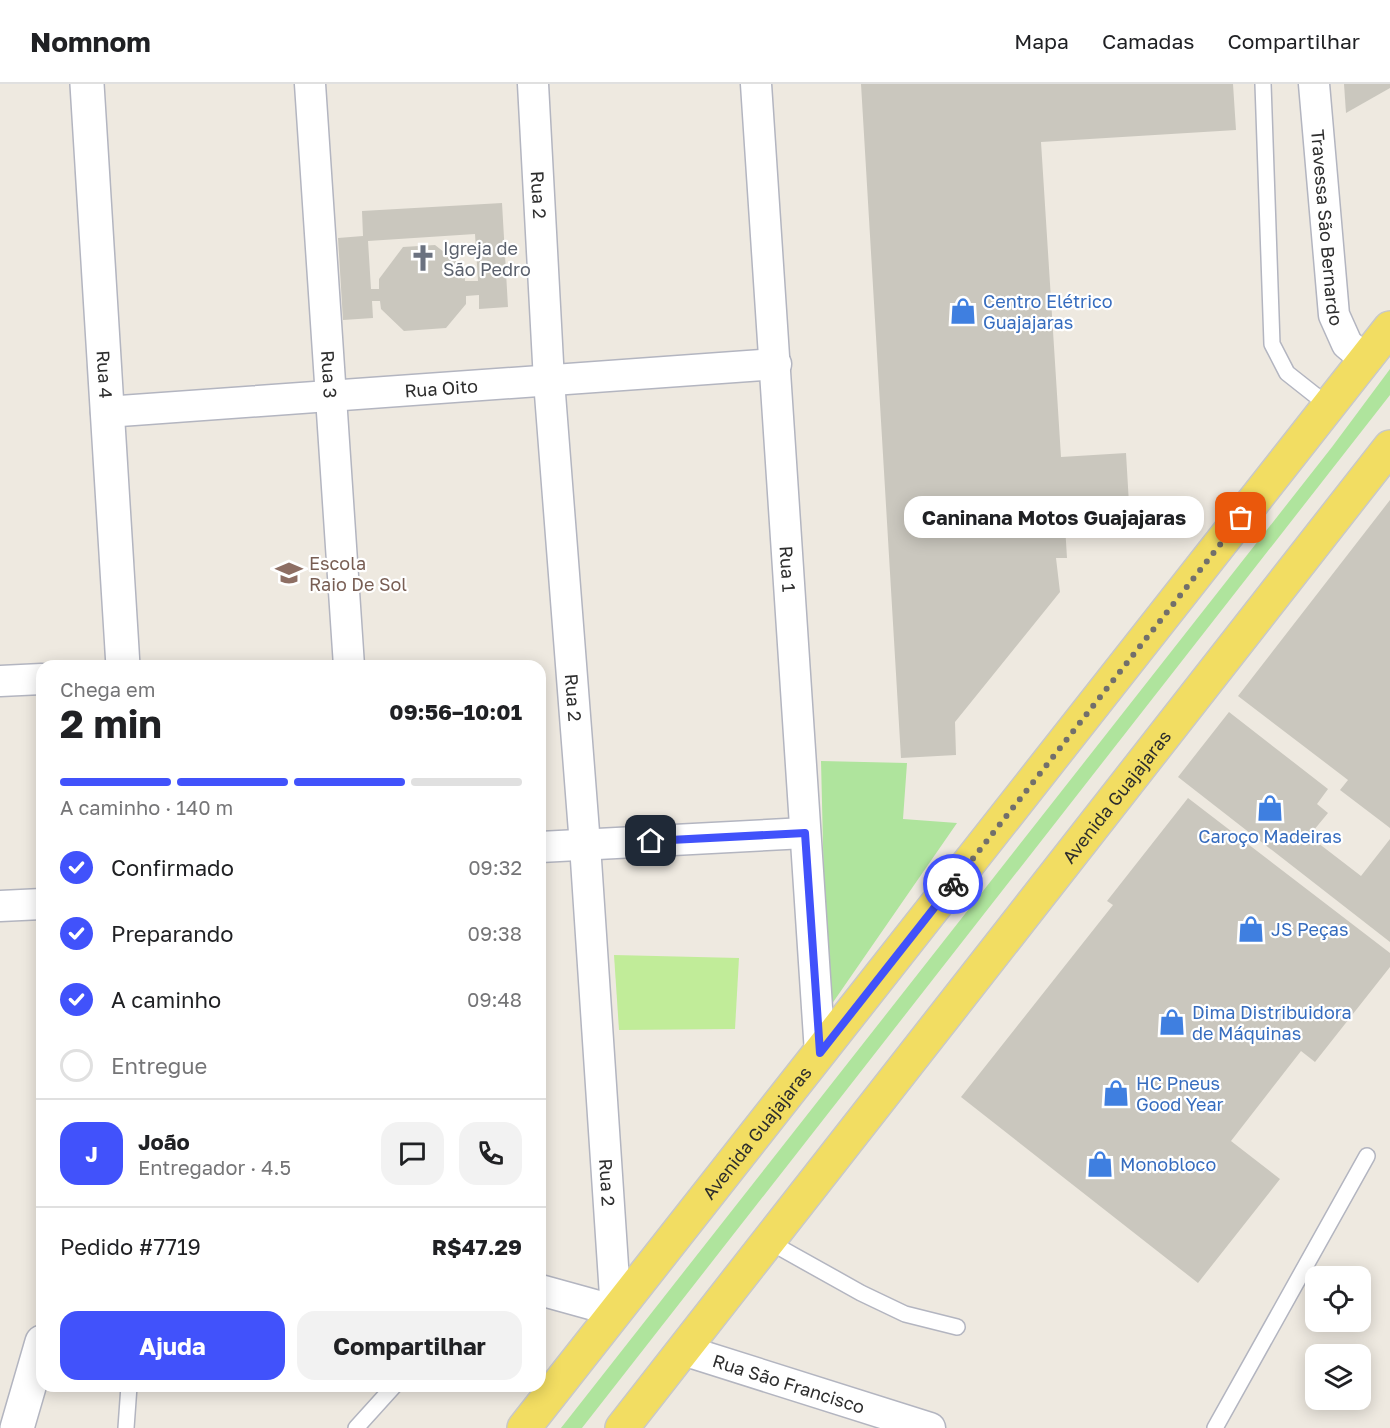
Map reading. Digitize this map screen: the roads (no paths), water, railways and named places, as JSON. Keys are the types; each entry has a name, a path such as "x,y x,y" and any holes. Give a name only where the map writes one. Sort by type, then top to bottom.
{"main road":[{"name":"Avenida Guajajaras","path":"524,1428 1390,328"},
{"name":"Avenida Guajajaras","path":"622,1428 1390,447"}],"street":[{"name":"Rua 4","path":"87,84 123,660"},
{"name":"Rua 3","path":"310,84 333,396 349,660"},
{"name":"Rua 2","path":"533,84 549,381 585,845 616,1311"},
{"name":"Rua 1","path":"756,84 820,1053"},
{"name":"Travessa São Bernardo","path":"1314,84 1334,315 1347,344 1366,360"},
{"name":"Rua Oito","path":"106,412 776,364"},
{"path":"0,681 36,679"},
{"path":"546,847 805,833"},
{"path":"0,906 36,904"},
{"path":"546,1292 616,1311"},
{"name":"Rua São Francisco","path":"683,1350 930,1428"},
{"path":"17,1428 36,1363"}],"lane":[{"path":"1263,84 1272,344 1287,373 1330,407"},
{"path":"1215,1428 1367,1156"},
{"path":"768,1241 861,1293 905,1314 957,1327"},
{"path":"126,1428 129,1392"},
{"path":"356,1428 389,1392"}],"place":[{"name":"Igreja de São Pedro","path":"423,258"},
{"name":"Centro Elétrico Guajajaras","path":"963,311"},
{"name":"Caninana Motos Guajajaras","path":"1241,518"},
{"name":"Escola Raio De Sol","path":"289,573"},
{"name":"Caroço Madeiras","path":"1270,808"},
{"name":"JS Peças","path":"1251,929"},
{"name":"Dima Distribuidora de Máquinas","path":"1172,1022"},
{"name":"HC Pneus Good Year","path":"1116,1093"},
{"name":"Monobloco","path":"1100,1164"}]}
